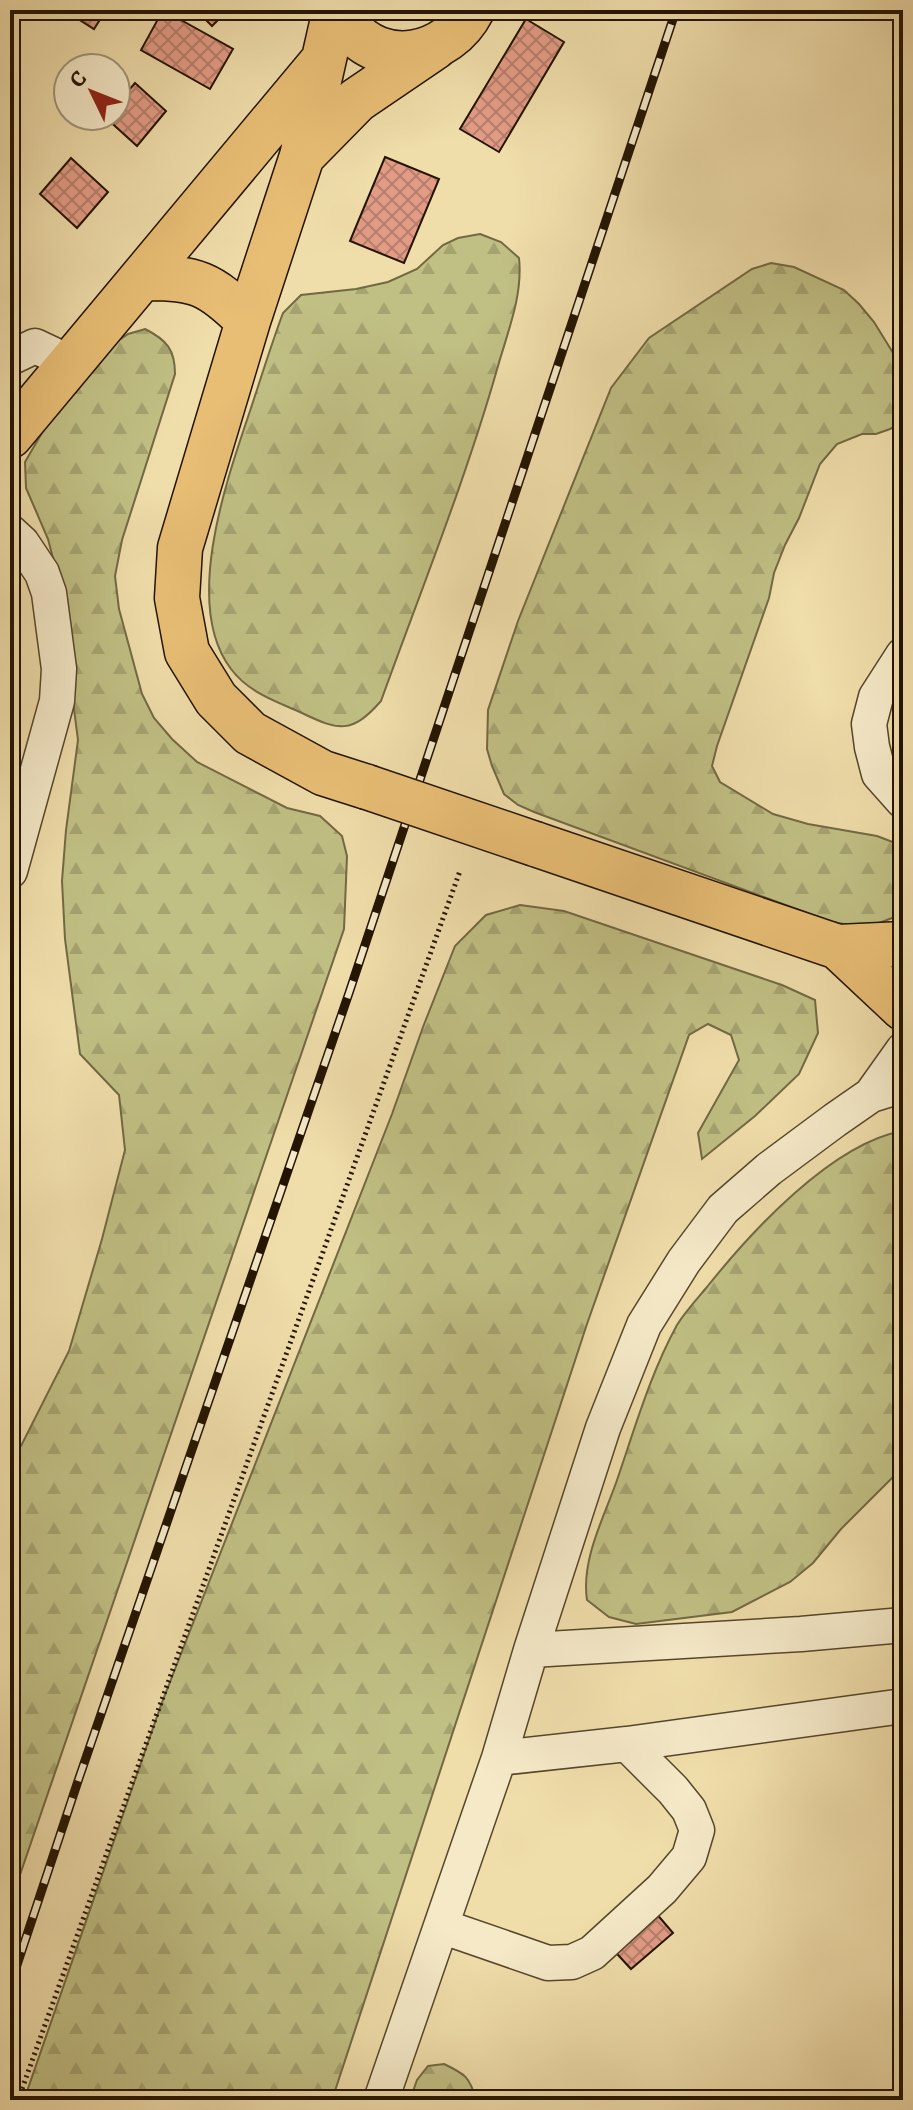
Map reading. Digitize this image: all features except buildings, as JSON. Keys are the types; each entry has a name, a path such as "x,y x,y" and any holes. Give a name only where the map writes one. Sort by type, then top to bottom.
{"main road":[{"path":"337,10 348,28 368,44 386,52 411,54 435,47"},
{"path":"337,10 302,156 248,321 180,548 177,598 187,652 216,699 250,733 323,773 838,947 903,944"},
{"path":"302,156 357,100 456,33 472,10"},
{"path":"10,436 324,59"},
{"path":"142,278 190,280 225,297 248,321"},
{"path":"838,947 903,1008"}],"street":[{"path":"10,358 35,346 71,363"},
{"path":"10,532 22,543 42,573 49,593 59,669 57,701 10,871"},
{"path":"903,655 876,697 869,724 879,774 903,801"},
{"path":"381,2100 499,1758 603,1428 644,1325 684,1261 723,1209 769,1169 887,1090 903,1050"},
{"path":"531,1650 903,1625"},
{"path":"499,1758 627,1744 903,1706"},
{"path":"441,1926 548,1963 572,1962 592,1953 662,1889 689,1857 697,1830 689,1810 673,1790 627,1744"}],"path":[{"path":"18,2100 460,871"}],"green space":[{"path":"480,234 501,242 519,258 520,272 514,313 485,408 381,701 353,724 336,726 326,723 273,700 246,684 231,669 217,642 210,611 209,577 230,471 283,313 301,295 388,282 417,269 443,245 458,238"},
{"path":"771,263 794,267 844,290 874,322 903,369 903,422 876,434 862,434 837,444 820,464 774,573 769,598 712,766 720,782 773,814 808,824 877,836 903,846 903,913 867,926 829,921 518,805 504,794 487,749 488,710 518,621 611,388 649,338 752,269"},
{"path":"145,329 168,347 175,374 122,540 115,576 119,609 142,694 154,718 197,762 287,808 320,816 342,836 347,856 344,929 10,1904 10,1458 21,1446 69,1351 125,1150 119,1095 80,1054 65,939 62,881 78,740 56,570 48,539 26,488 25,462 43,431 115,343 128,334"},
{"path":"520,905 564,911 782,985 815,1000 818,1033 799,1074 755,1116 702,1159 698,1133 739,1060 731,1035 708,1024 689,1035 587,1324 332,2100 24,2100 161,1705 455,946 486,915"},
{"path":"903,1131 903,1467 841,1529 813,1563 790,1582 732,1612 636,1624 609,1617 587,1600 590,1555 651,1383 677,1325 746,1242 794,1193 848,1153 876,1139"},
{"path":"444,2064 466,2077 476,2100 410,2100 417,2080 428,2066"}],"railway":[{"path":"10,1986 349,993 676,10"}]}
